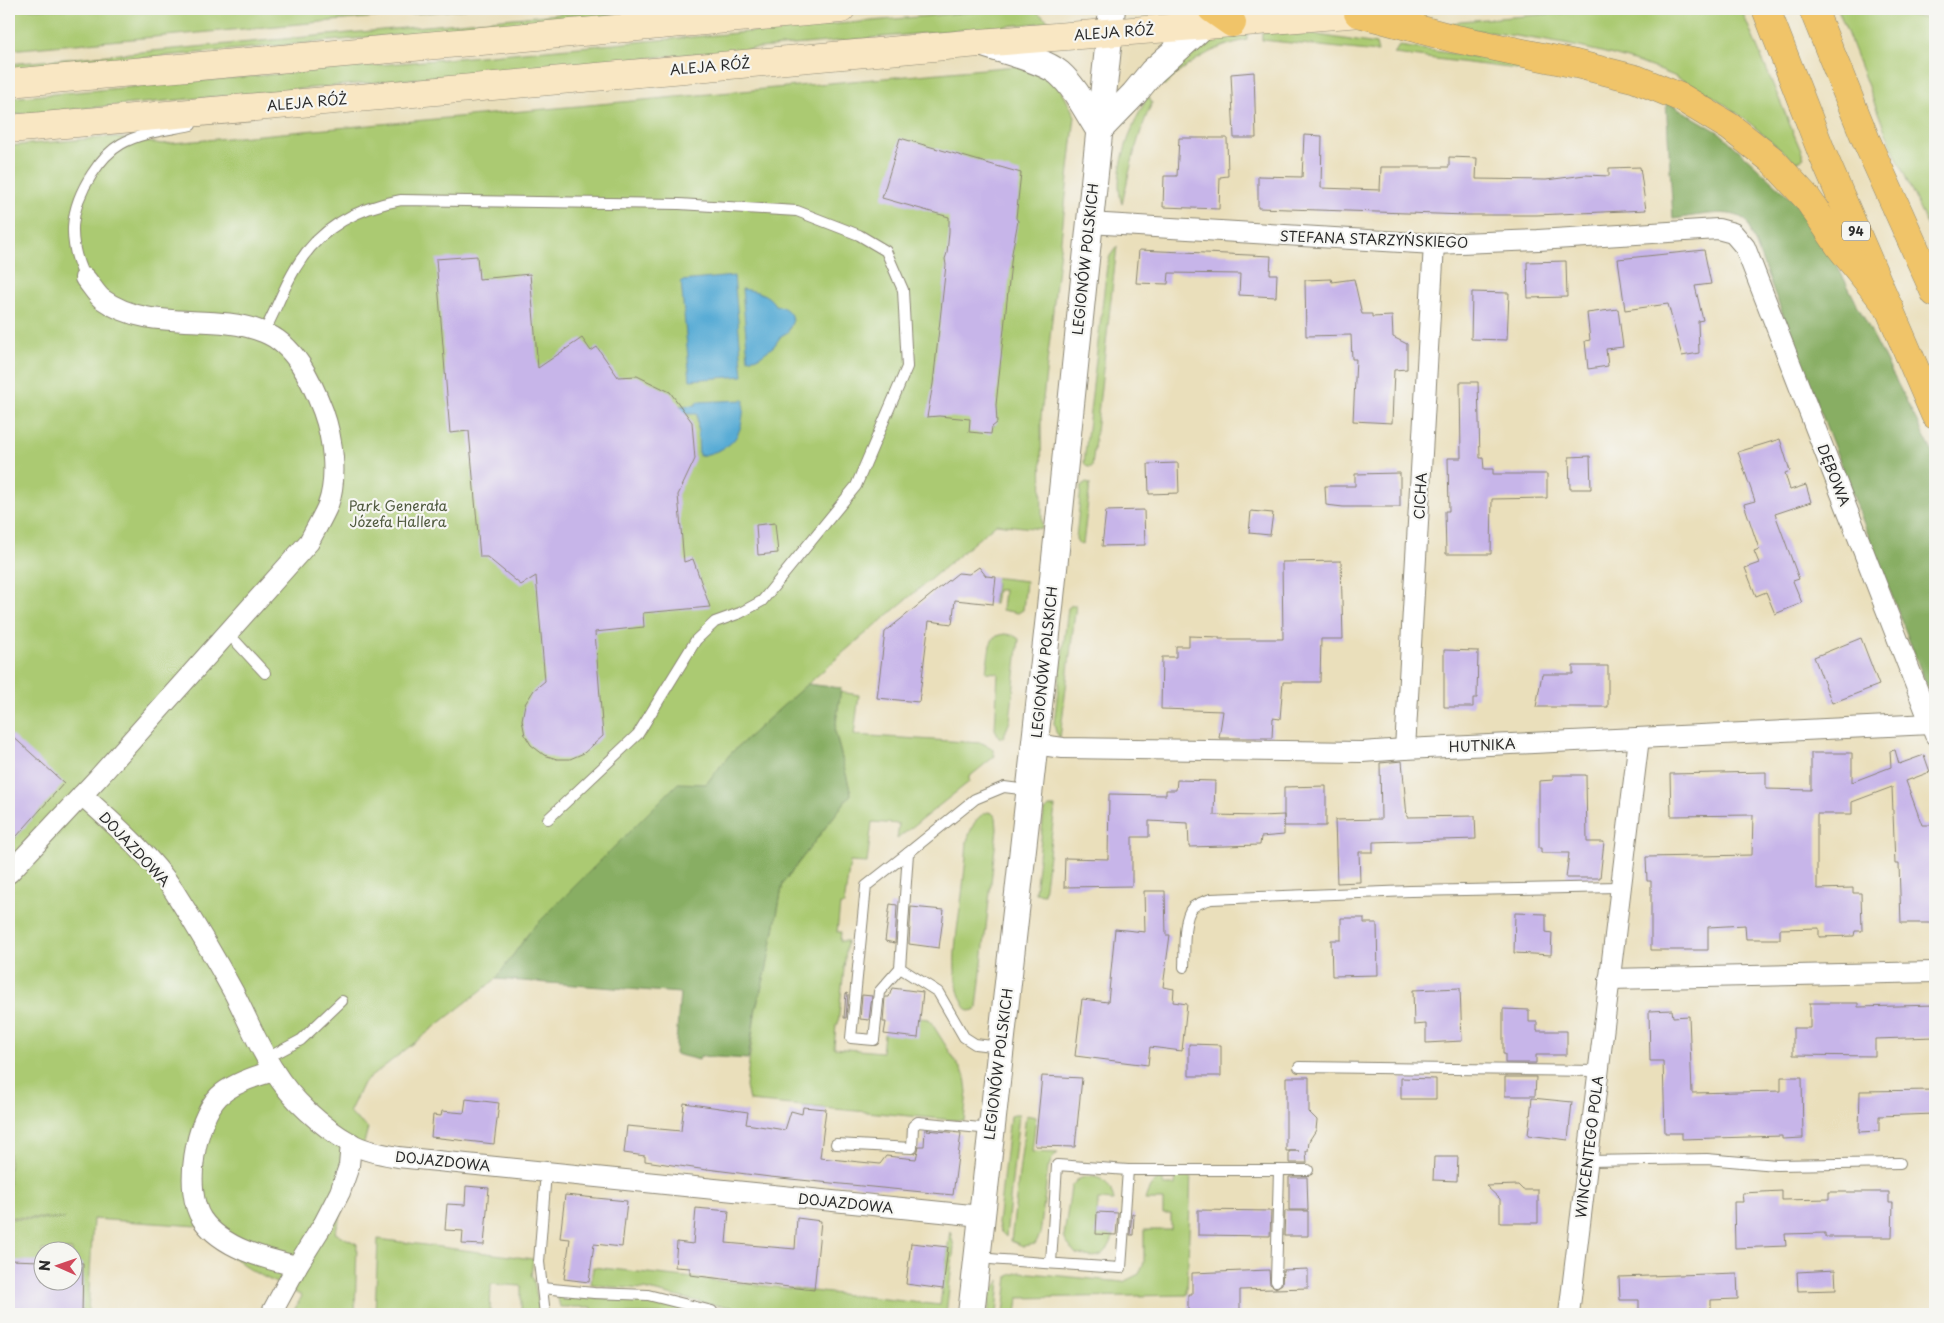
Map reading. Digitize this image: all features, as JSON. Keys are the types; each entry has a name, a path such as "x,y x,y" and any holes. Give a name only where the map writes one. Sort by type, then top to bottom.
{"main road":[{"path":"9,83 841,9"},
{"name":"ALEJA RÓŻ","path":"9,129 979,43 1110,21 1358,14 1412,9"},
{"name":"94","path":"1766,9 1822,153 1935,415"},
{"path":"1813,9 1866,140 1935,293"},
{"path":"1358,14 1452,38 1576,64 1643,82 1682,98 1730,127 1772,160 1807,198 1840,248 1890,309"}],"street":[{"path":"979,43 1045,65 1058,72 1069,84 1099,130 1134,94 1152,72 1215,19"},
{"name":"LEGIONÓW POLSKICH","path":"971,1314 1050,607 1110,21"},
{"name":"STEFANA STARZYŃSKIEGO","path":"1089,223 1434,244 1718,229"},
{"name":"DĘBOWA","path":"1718,229 1732,233 1746,247 1933,730"},
{"name":"CICHA","path":"1405,749 1434,244"},
{"path":"9,873 82,795 309,542 328,504 331,488 332,452 329,432 316,392 307,373 292,354 276,339 264,332 235,324 166,321 138,316 116,307 101,298 86,278"},
{"name":"HUTNIKA","path":"1034,744 1064,748 1362,752 1638,738 1933,730"},
{"name":"WINCENTEGO POLA","path":"1569,1314 1638,738"},
{"name":"DOJAZDOWA","path":"82,795 142,853 172,889 233,992 270,1064 288,1090 309,1113 351,1143 398,1157 981,1216"},
{"path":"1609,979 1935,972"},
{"path":"270,1064 236,1084 215,1100 202,1122 194,1163 193,1182 197,1208 202,1219 214,1231 250,1253 262,1258 296,1266"},
{"path":"271,1314 296,1266 324,1223 340,1192 349,1166 351,1143"}],"lane":[{"path":"86,278 78,264 74,245 73,224 76,201 97,165 121,144 149,133 327,100"},
{"path":"264,332 295,268 318,239 332,226 354,213 380,204 401,200 679,204 797,211 858,235 886,251 903,290 907,367 856,486 762,601 740,613 715,622 696,640 638,734 548,819"},
{"path":"227,632 265,673"},
{"path":"908,853 900,968 879,992 874,1040 851,1038 866,886 975,799 1004,787 1029,790"},
{"path":"1184,967 1186,919 1191,909 1199,903 1212,898 1410,891 1620,887"},
{"path":"900,968 938,992 964,1037 975,1044 1001,1047"},
{"path":"270,1064 301,1040 342,1001"},
{"path":"1299,1067 1598,1071"},
{"path":"836,1144 912,1148 914,1126 918,1122 991,1129"},
{"path":"1588,1160 1707,1159 1776,1165 1900,1163"},
{"path":"1050,1263 1057,1165 1128,1170 1308,1170"},
{"path":"977,1258 1121,1268 1128,1170"},
{"path":"1276,1281 1279,1170"},
{"path":"545,1314 539,1262 546,1172"},
{"path":"542,1288 594,1293 648,1295 712,1311"}],"green space":[{"path":"9,9 466,9 9,50"},
{"path":"613,9 686,9 9,70 9,64"},
{"path":"1006,9 1037,9 1038,13 1051,22 9,115 9,98"},
{"path":"1614,9 1741,9 1804,158 1796,162 1715,98 1673,76 1643,64 1580,47 1449,25 1460,21"},
{"path":"1838,9 1876,9 1935,20 1935,243 1886,133"},
{"path":"1262,32 1318,35 1376,44 1378,52 1262,40"},
{"path":"1247,33 1247,40 1224,46 1203,56 1183,69 1165,85 1157,83 1197,49 1218,39"},
{"path":"1399,46 1527,64 1526,70 1394,54"},
{"name":"Park Generała Józefa Hallera","path":"1016,66 1057,82 1075,116 1041,417 1042,529 996,524 845,651 761,726 731,753 706,784 531,930 496,979 363,1083 349,1113 368,1128 359,1162 335,1233 357,1244 355,1314 292,1314 302,1296 252,1271 219,1247 198,1226 93,1219 88,1314 9,1314 9,1219 64,1219 9,1217 9,146 110,137 162,144"},
{"path":"1148,96 1152,103 1138,140 1122,204 1119,192 1121,163 1130,133"},
{"path":"1666,101 1720,133 1797,204 1834,259 1935,457 1935,707 1747,222 1741,217 1723,213 1673,219"},
{"path":"1117,246 1092,467 1088,467 1084,463 1107,265 1110,256"},
{"path":"1086,483 1090,484 1083,545 1079,544 1076,539 1081,487"},
{"path":"991,577 1026,581 1023,610 1018,613 1002,610 1004,590 997,590 995,604 993,604 996,582"},
{"path":"1076,605 1060,738 1054,723 1068,608"},
{"path":"1004,634 1013,635 1019,639 1010,721 1003,738 999,737 995,729 998,673 986,672 990,645 994,637"},
{"path":"807,684 841,688 835,731 851,794 783,883 766,972 756,1007 748,1059 700,1056 699,1060 675,1054 680,993 496,979 531,930 678,783 706,784 731,753"},
{"path":"840,692 859,695 854,735 982,743 992,748 995,756 969,777 969,782 897,839 899,824 872,822 867,863 850,862 844,905 840,905 837,932 841,932 840,941 847,941 834,1048 882,1052 884,1034 920,1018 929,1019 965,1076 967,1092 964,1121 749,1101 746,1086 756,1007 766,972 783,883 851,794 835,731"},
{"path":"1049,807 1055,807 1044,894 1035,893 1044,812"},
{"path":"988,812 996,817 997,829 977,1008 976,1010 968,1011 961,999 957,985 955,970 956,939 967,841 977,820"},
{"path":"1019,1114 1006,1237 1000,1231 998,1224 1010,1116"},
{"path":"1026,1115 1036,1117 1032,1152 1058,1153 1052,1159 1048,1168 1040,1235 1035,1244 1023,1246 1011,1241"},
{"path":"1191,1170 1187,1295 1018,1298 1016,1314 1004,1314 1008,1276 1020,1272 1123,1282 1139,1274 1144,1262 1144,1230 1171,1230 1171,1214 1163,1214 1163,1200 1145,1200 1149,1189 1153,1183 1163,1178 1163,1185 1175,1185 1176,1174"},
{"path":"1084,1177 1096,1177 1105,1182 1110,1189 1114,1201 1098,1200 1096,1233 1114,1235 1105,1252 1091,1257 1076,1254 1066,1242 1064,1236 1071,1187 1077,1180"},
{"path":"950,1231 954,1247 946,1314 833,1314 815,1312 815,1314 789,1314 708,1304 644,1289 591,1284 593,1267 940,1305"},
{"path":"378,1239 533,1259 531,1277 533,1277 540,1312 521,1313 521,1286 491,1284 490,1313 375,1314"},
{"path":"1000,1280 997,1314 988,1314 990,1294"},
{"path":"557,1294 608,1299 636,1298 683,1307 699,1314 592,1314 592,1307 560,1307"}],"water":[{"path":"734,276 743,376 690,380 681,281"},
{"path":"742,289 765,295 775,305 786,310 793,320 788,332 781,336 774,346 759,357 748,359"},
{"path":"744,400 742,423 735,439 721,449 699,456 697,414 685,414 679,406 696,405 696,402"}],"building":[{"path":"1254,72 1256,138 1234,138 1231,74"},
{"path":"1304,135 1322,136 1321,188 1380,190 1381,167 1449,167 1449,157 1477,158 1476,179 1546,180 1585,175 1609,176 1609,168 1640,167 1646,210 1537,215 1466,215 1258,208 1258,176 1302,177"},
{"path":"900,138 1021,173 1016,218 1018,221 1012,253 996,405 997,423 992,427 991,434 969,432 970,419 939,416 927,417 933,384 946,265 949,217 882,198"},
{"path":"1179,138 1227,138 1228,176 1220,177 1219,209 1163,207 1164,176 1177,176"},
{"path":"1139,250 1271,256 1270,274 1277,274 1276,297 1239,295 1240,274 1169,273 1168,284 1136,283"},
{"path":"1704,250 1711,284 1695,286 1703,320 1698,321 1699,353 1682,356 1668,304 1625,310 1618,259"},
{"path":"477,256 479,279 530,274 538,368 582,338 591,351 597,347 618,377 637,376 670,392 692,422 695,459 678,495 684,562 693,559 710,607 643,613 644,627 595,632 603,736 584,753 570,759 557,759 544,755 531,745 525,735 522,720 525,704 534,690 545,681 536,576 521,585 487,557 480,557 469,431 450,433 436,259"},
{"path":"1566,261 1567,297 1528,298 1527,262"},
{"path":"1331,279 1332,282 1354,279 1362,314 1372,314 1372,317 1392,316 1393,337 1407,344 1407,369 1394,370 1392,423 1353,421 1356,359 1352,359 1351,335 1306,336 1305,280"},
{"path":"1472,292 1509,293 1507,340 1471,339"},
{"path":"1618,309 1623,347 1606,349 1608,366 1588,369 1585,341 1590,340 1587,313"},
{"path":"1460,382 1478,382 1480,458 1483,458 1484,469 1493,469 1493,474 1547,474 1547,498 1492,499 1491,554 1446,554 1445,511 1449,511 1448,458 1461,458"},
{"path":"1780,439 1790,471 1785,473 1790,490 1806,485 1811,502 1775,514 1799,579 1793,581 1802,603 1775,614 1766,592 1756,596 1745,568 1759,563 1754,551 1759,549 1744,504 1755,501 1738,452"},
{"path":"1590,456 1591,489 1570,489 1569,457"},
{"path":"1178,463 1179,493 1149,494 1148,464"},
{"path":"1400,473 1400,507 1343,507 1326,505 1325,486 1355,486 1355,474"},
{"path":"1144,510 1145,545 1102,546 1106,511"},
{"path":"1251,511 1273,513 1270,535 1249,533"},
{"path":"775,523 778,553 758,555 756,525"},
{"path":"1341,561 1343,639 1321,639 1320,682 1283,682 1280,719 1273,718 1272,738 1219,738 1223,711 1161,709 1162,657 1176,657 1176,646 1189,646 1189,636 1219,637 1219,639 1283,639 1282,562"},
{"path":"979,567 986,576 996,577 993,604 955,600 952,624 929,621 919,702 877,698 885,632 958,573 969,574"},
{"path":"1861,638 1879,685 1832,703 1814,657"},
{"path":"1444,650 1478,651 1477,698 1473,698 1473,707 1444,707"},
{"path":"1573,666 1608,666 1608,707 1536,707 1542,674 1573,674"},
{"path":"9,733 64,783 9,845"},
{"path":"1895,750 1899,764 1924,755 1930,772 1906,781 1922,825 1933,825 1935,923 1901,923 1899,864 1895,864 1892,787 1852,802 1852,814 1817,814 1817,889 1853,888 1853,893 1861,893 1862,931 1855,931 1854,936 1819,937 1819,928 1780,929 1780,939 1746,939 1745,925 1708,927 1708,950 1651,950 1651,881 1647,881 1646,857 1752,855 1753,815 1671,816 1670,774 1766,772 1766,789 1811,790 1811,753 1852,753 1852,782 1891,767 1890,751"},
{"path":"1402,761 1407,817 1475,816 1476,839 1373,842 1373,852 1359,852 1360,882 1337,883 1335,820 1381,819 1380,763"},
{"path":"1553,775 1586,775 1587,842 1604,842 1600,878 1566,878 1569,853 1541,853 1541,848 1539,848 1539,781 1553,780"},
{"path":"1177,780 1215,781 1214,815 1284,815 1284,835 1261,837 1260,845 1189,847 1188,823 1149,821 1149,837 1132,837 1132,886 1064,887 1065,858 1108,859 1109,794 1166,795 1166,790 1176,790"},
{"path":"1326,786 1326,826 1284,826 1284,787"},
{"path":"1144,891 1165,891 1166,935 1170,935 1163,987 1174,989 1173,1002 1187,1004 1182,1051 1150,1047 1148,1065 1075,1056 1082,999 1108,1002 1115,929 1145,932"},
{"path":"890,904 897,905 895,943 885,941"},
{"path":"911,907 944,910 939,948 909,944"},
{"path":"1515,913 1546,914 1546,932 1552,933 1551,955 1514,953"},
{"path":"1341,918 1364,918 1364,923 1377,923 1378,975 1332,976 1331,940 1341,940"},
{"path":"892,988 923,992 918,1038 884,1034 886,1022 883,1022 885,997 889,997"},
{"path":"1460,988 1462,1041 1426,1043 1426,1024 1414,1025 1413,990"},
{"path":"846,993 848,994 846,1018 844,1018"},
{"path":"862,995 872,996 869,1020 860,1019"},
{"path":"1810,1003 1858,1003 1858,1007 1935,1005 1935,1037 1875,1039 1875,1056 1793,1055 1793,1028 1810,1028"},
{"path":"1503,1009 1529,1010 1529,1022 1537,1022 1537,1031 1567,1031 1567,1055 1536,1055 1536,1063 1505,1063 1505,1054 1503,1054"},
{"path":"1672,1010 1673,1017 1689,1016 1692,1093 1781,1091 1781,1077 1802,1077 1803,1138 1782,1139 1782,1136 1682,1139 1682,1133 1665,1133 1663,1061 1650,1061 1649,1011"},
{"path":"1189,1044 1221,1045 1221,1076 1189,1076"},
{"path":"1042,1076 1082,1078 1075,1147 1035,1146"},
{"path":"1286,1077 1309,1077 1309,1112 1317,1120 1316,1130 1309,1141 1308,1151 1306,1151 1307,1163 1289,1163 1289,1151 1286,1151"},
{"path":"1505,1077 1536,1077 1535,1096 1505,1096"},
{"path":"1401,1078 1436,1079 1436,1099 1401,1099"},
{"path":"1935,1090 1935,1114 1879,1116 1879,1131 1859,1132 1860,1091"},
{"path":"1532,1098 1572,1102 1568,1140 1528,1135"},
{"path":"466,1099 499,1103 494,1144 431,1137 433,1115 441,1116 442,1111 464,1113"},
{"path":"684,1103 748,1112 746,1124 785,1130 791,1111 802,1114 803,1107 826,1109 820,1158 880,1164 886,1156 916,1159 919,1146 924,1146 925,1130 961,1133 953,1195 707,1170 645,1161 645,1156 624,1153 627,1126 681,1131"},
{"path":"1434,1157 1458,1157 1457,1181 1433,1180"},
{"path":"1289,1177 1307,1177 1308,1210 1289,1210"},
{"path":"1518,1185 1523,1190 1538,1190 1538,1223 1500,1223 1500,1199 1486,1186"},
{"path":"466,1186 489,1188 484,1245 462,1244 463,1231 445,1230 447,1204 465,1205"},
{"path":"1782,1191 1782,1200 1829,1199 1829,1192 1889,1192 1889,1203 1893,1203 1892,1237 1825,1237 1825,1233 1785,1234 1786,1246 1735,1248 1734,1202 1743,1202 1742,1193"},
{"path":"565,1195 627,1201 622,1247 594,1244 589,1282 564,1279 570,1239 560,1238"},
{"path":"696,1208 729,1211 726,1243 795,1249 797,1218 821,1221 814,1290 690,1275 690,1268 675,1267 677,1242 693,1244"},
{"path":"1198,1210 1271,1211 1270,1236 1198,1235"},
{"path":"1285,1211 1308,1211 1308,1236 1284,1236"},
{"path":"1097,1212 1118,1213 1116,1235 1096,1234"},
{"path":"1132,1213 1134,1214 1133,1235 1130,1235"},
{"path":"911,1243 948,1247 943,1289 906,1284"},
{"path":"9,1260 32,1261 32,1290 82,1290 83,1263 82,1314 9,1314"},
{"path":"1308,1269 1308,1288 1240,1290 1240,1314 1188,1314 1188,1294 1192,1294 1192,1273 1269,1270 1270,1284 1276,1288 1282,1284 1283,1270"},
{"path":"1835,1270 1836,1290 1798,1291 1797,1272"},
{"path":"1737,1273 1738,1299 1711,1300 1711,1314 1639,1314 1639,1300 1620,1300 1619,1277"}]}
